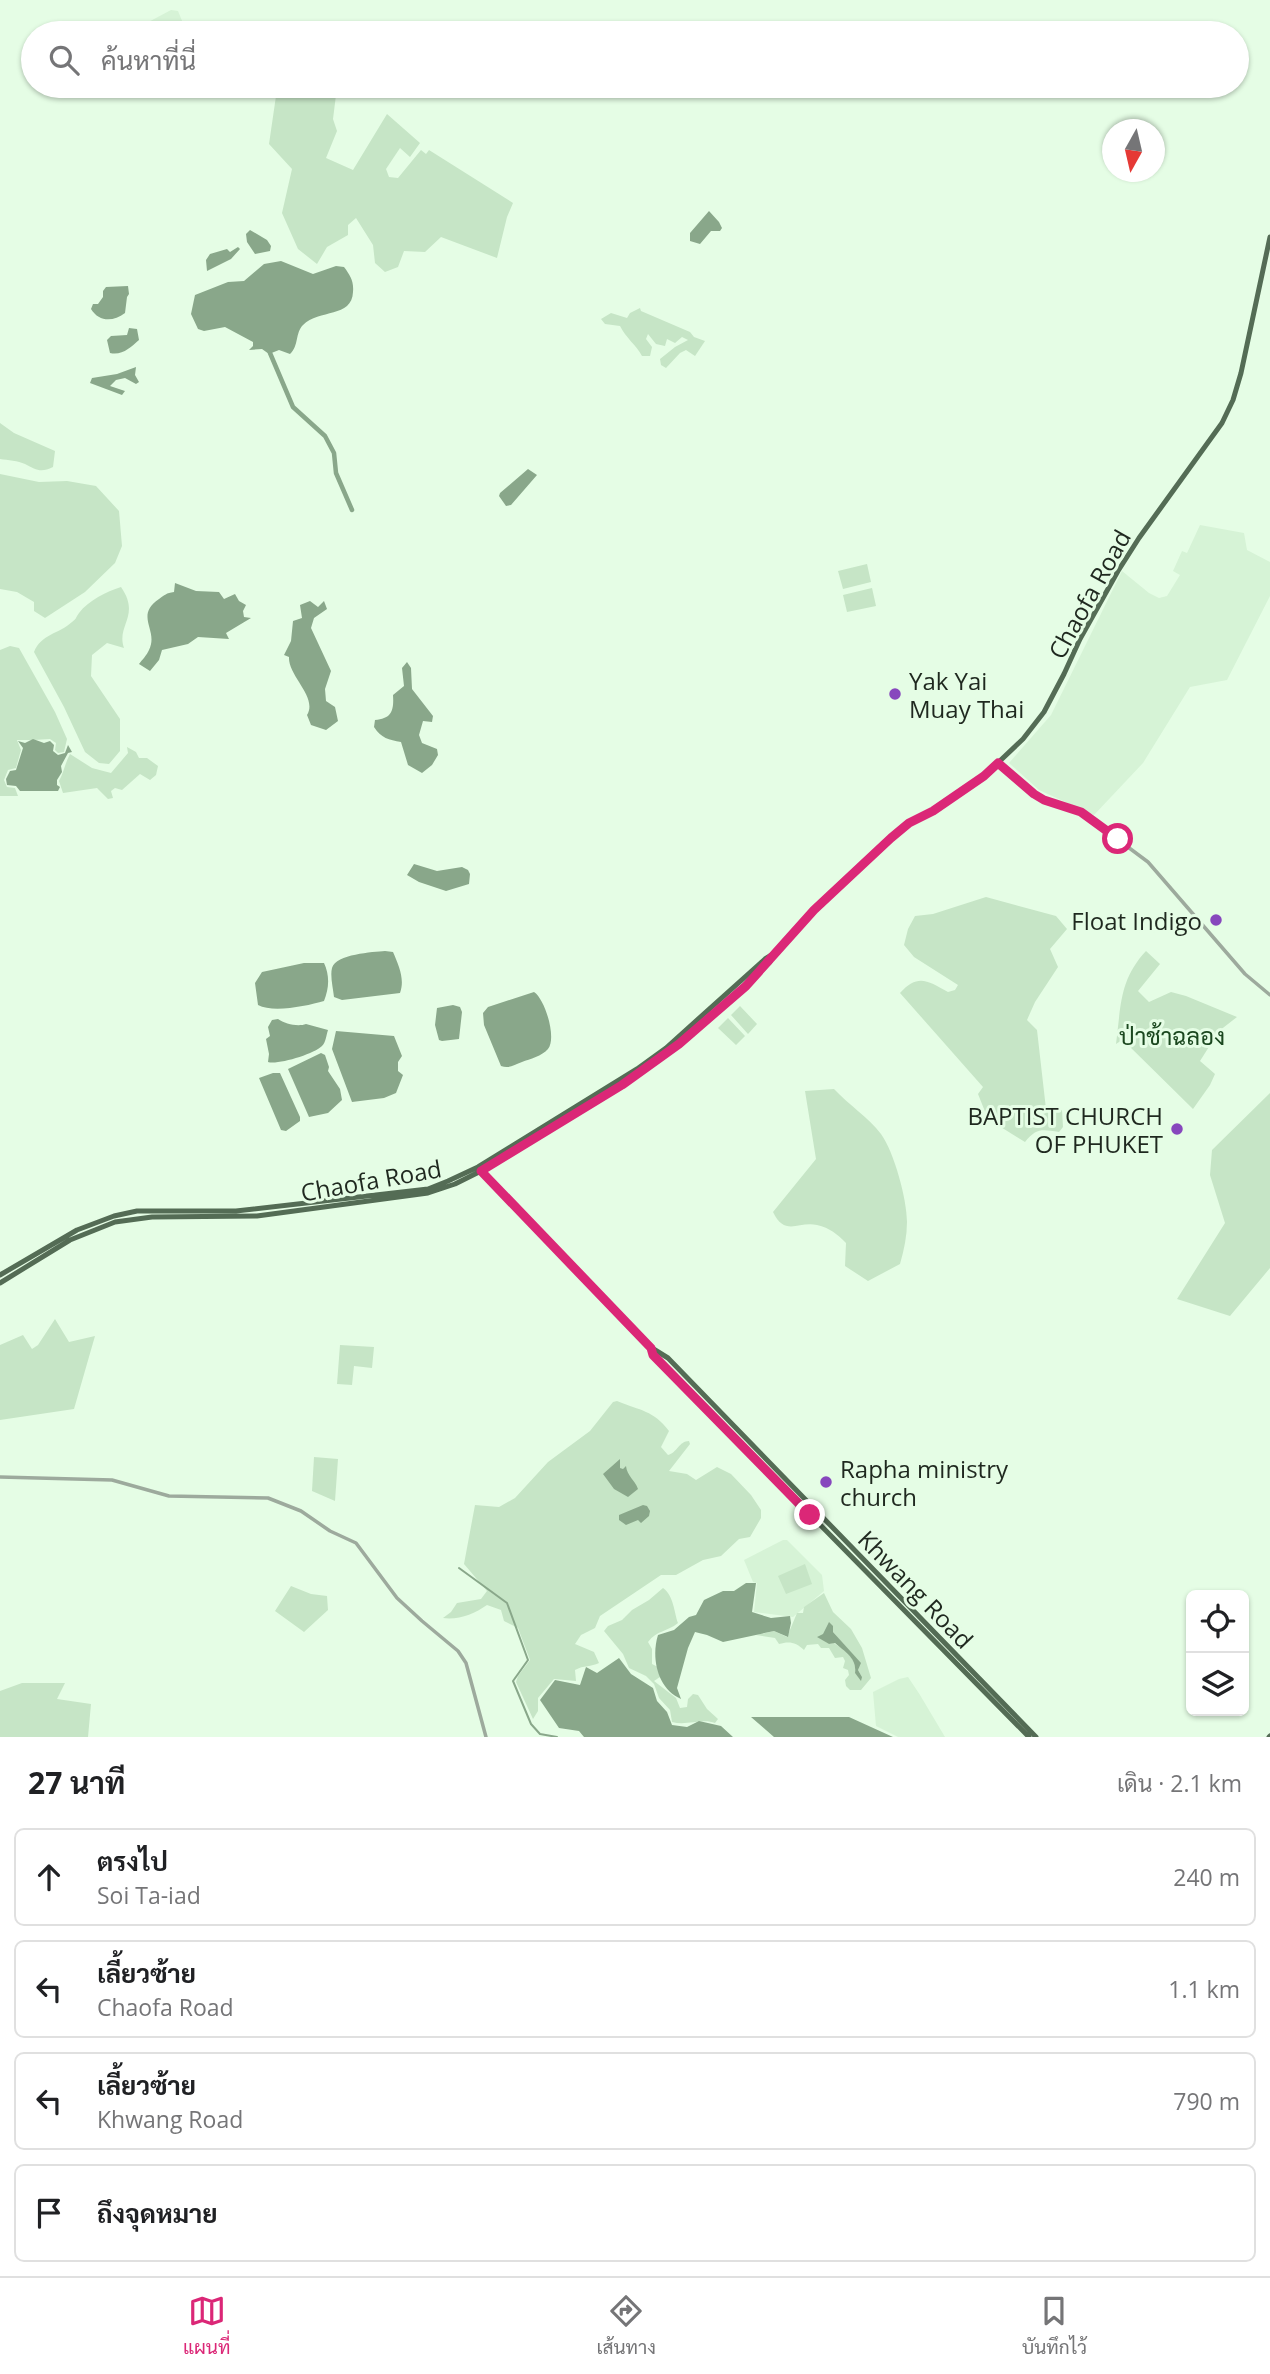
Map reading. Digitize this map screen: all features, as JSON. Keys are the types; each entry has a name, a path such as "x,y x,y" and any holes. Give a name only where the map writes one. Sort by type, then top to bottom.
{"main road":[{"name":"Chaofa Road","path":"0,1283 70,1240 115,1222 152,1217 257,1216 428,1193 455,1184 637,1069 675,1040 765,959 772,956 814,910 891,838 909,823 933,811 984,776 1023,739 1044,712 1118,571 1222,424 1241,373 1270,237"},
{"name":"Chaofa Road","path":"0,1275 77,1230 114,1216 151,1210 236,1211 428,1189 480,1169"},
{"name":"Khwang Road","path":"480,1169 651,1348 668,1359 711,1409 1036,1737"},
{"name":"Khwang Road","path":"936,1638 1028,1737"}],"street":[{"path":"998,763 1034,794 1081,812 1148,862 1245,974 1270,995"},
{"path":"0,1478 112,1480 169,1496 268,1498 301,1511 333,1533 356,1543 397,1598 458,1651 466,1663 486,1737"}],"shaded area":[{"path":"171,10 178,11 182,21 150,21"},
{"path":"709,211 722,228 720,231 711,231 700,244 690,241 690,233"},
{"path":"250,230 267,240 271,246 270,251 255,254 247,242 246,234"},
{"path":"238,247 240,249 231,259 207,271 206,260 210,254 227,249 230,252"},
{"path":"281,261 313,274 336,266 344,267 352,281 351,300 341,310 317,317 303,325 290,354 279,350 269,354 262,349 249,350 253,342 225,327 204,331 198,329 191,314 195,295 228,282 244,281 264,264"},
{"path":"128,286 125,313 111,319 102,318 91,309 93,304 98,304 103,297 106,287"},
{"path":"129,328 137,329 139,340 122,352 110,353 107,340 111,336 127,335"},
{"path":"136,367 135,375 139,382 136,384 125,378 116,380 110,386 125,391 122,395 90,383 92,378 117,374"},
{"path":"528,469 537,475 511,505 506,506 499,496 500,493"},
{"path":"1200,525 1244,533 1247,550 1270,562 1270,596 1227,680 1190,687 1143,763 1094,815 1039,790 1009,763 1051,715 1122,571 1149,593 1159,598 1167,596 1180,575 1173,571 1182,551 1187,553"},
{"path":"175,583 196,591 219,592 224,599 235,594 239,601 246,605 244,617 251,618 226,633 229,639 198,637 188,644 162,650 159,660 150,671 139,664 151,643 148,611 159,599 174,592"},
{"path":"310,601 318,607 324,601 327,609 314,618 311,628 331,671 325,689 326,701 335,707 338,721 326,730 311,725 307,715 309,701 293,672 289,657 284,655 291,641 293,621 302,618 300,605"},
{"path":"407,662 411,668 412,689 433,716 432,722 423,721 419,735 422,743 437,749 438,755 432,765 422,773 408,765 401,742 386,738 374,727 375,720 385,718 391,713 393,695 404,686 402,668"},
{"path":"33,739 44,743 50,741 54,745 53,751 58,755 65,753 68,745 72,752 68,753 61,766 62,772 57,780 60,787 58,791 20,791 16,786 7,785 6,779 10,771 16,770 23,748 18,741 25,743"},
{"path":"414,864 437,871 462,867 470,874 469,884 446,891 419,882 407,875"},
{"path":"393,952 399,967 402,978 400,993 342,1000 334,997 331,975 335,963 356,955"},
{"path":"304,963 324,963 328,982 324,1001 281,1009 258,1005 255,983 262,972"},
{"path":"534,992 542,1002 549,1019 551,1036 548,1049 536,1057 512,1066 501,1066 484,1025 483,1013 488,1007"},
{"path":"453,1005 460,1007 462,1012 459,1039 439,1040 435,1025 437,1008"},
{"path":"272,1020 328,1030 324,1043 304,1055 280,1062 268,1062 268,1027"},
{"path":"336,1031 394,1036 402,1056 398,1062 398,1071 403,1075 396,1093 384,1098 352,1102 332,1049"},
{"path":"321,1053 325,1055 328,1071 340,1089 342,1100 328,1113 309,1117 288,1069"},
{"path":"280,1073 300,1117 300,1121 286,1131 281,1130 259,1078"},
{"path":"620,1459 620,1468 626,1466 638,1489 628,1497 614,1489 603,1474"},
{"path":"643,1505 650,1511 649,1516 641,1523 638,1520 626,1525 619,1520 619,1515"},
{"path":"787,1540 822,1575 824,1591 793,1617 754,1612 757,1583 753,1582 744,1560"},
{"path":"746,1583 756,1583 752,1612 771,1618 790,1616 788,1637 774,1631 723,1642 695,1632 677,1688 681,1699 666,1688 658,1672 655,1653 658,1635 674,1630 689,1617 696,1615 704,1600 723,1591 734,1591"},
{"path":"829,1622 833,1626 833,1632 861,1663 858,1670 861,1681 855,1673 852,1659 846,1652 835,1643 829,1644 817,1637 823,1634"},
{"path":"619,1658 631,1674 653,1688 657,1701 667,1712 672,1725 687,1727 699,1721 721,1726 733,1737 584,1737 579,1731 559,1728 540,1700 555,1680 580,1685 586,1667 597,1673"},
{"path":"908,1677 945,1737 898,1737 876,1726 873,1692"},
{"path":"751,1717 849,1717 893,1737 774,1737"}],"green space":[{"path":"276,98 336,98 333,119 337,131 326,158 353,170 387,114 420,143 410,157 400,148 386,169 389,177 398,178 421,150 426,154 429,150 513,203 497,258 441,237 425,252 404,251 398,267 385,272 375,263 373,245 356,218 348,225 348,235 327,247 317,264 298,249 282,213 292,169 269,144"},
{"path":"640,308 641,311 705,341 695,356 686,350 666,368 661,365 660,359 688,340 682,337 675,343 667,339 665,346 656,344 648,334 646,339 652,347 650,356 642,356 620,326 605,324 601,319 611,313 627,318 630,313"},
{"path":"0,423 14,433 55,451 53,467 39,470 19,462 0,459"},
{"path":"0,474 39,482 67,481 96,486 119,511 122,546 115,563 85,592 45,618 34,611 34,602 17,592 0,589"},
{"path":"867,564 871,582 843,589 838,571"},
{"path":"121,587 129,606 122,640 124,648 107,643 92,655 91,676 120,719 120,751 109,764 99,763 85,752 34,652 41,641 76,619 88,604"},
{"path":"872,588 876,606 847,612 843,595"},
{"path":"10,646 19,648 67,739 64,752 58,753 55,750 56,743 50,739 17,740 21,750 16,768 8,770 4,780 7,787 15,788 18,796 0,796 0,650"},
{"path":"127,747 136,752 139,758 147,758 158,766 156,775 150,780 140,774 122,790 115,788 111,791 113,798 108,799 97,788 63,793 59,781 70,754 92,768 111,773 128,753"},
{"path":"986,897 1056,916 1067,929 1050,949 1058,967 1035,1002 1027,1020 1037,1030 1046,1109 1062,1110 1063,1127 1059,1132 1037,1132 1025,1142 988,1119 978,1094 983,1087 900,993 918,981 929,982 948,992 955,990 958,985 914,957 904,945 915,916 933,914"},
{"name":"ป่าช้าฉลอง","path":"1146,951 1160,964 1138,991 1149,1002 1171,992 1237,1017 1219,1031 1200,1061 1215,1074 1193,1109 1126,1043 1122,1040 1116,1044 1126,983"},
{"path":"740,1006 757,1024 748,1034 731,1015"},
{"path":"728,1018 745,1036 736,1045 718,1028"},
{"path":"834,1089 881,1134 895,1164 905,1201 907,1222 900,1264 868,1281 845,1266 846,1243 836,1234 817,1225 787,1226 778,1220 773,1212 816,1159 805,1091"},
{"path":"1270,1093 1270,1268 1230,1316 1177,1299 1225,1223 1210,1175 1212,1150"},
{"path":"55,1319 69,1342 95,1336 74,1409 0,1420 0,1345 23,1335 32,1349 38,1345"},
{"path":"340,1345 374,1347 372,1368 354,1366 352,1385 337,1384"},
{"path":"617,1401 646,1412 663,1424 669,1431 661,1447 668,1455 689,1441 690,1444 669,1471 687,1474 696,1480 717,1467 731,1474 751,1495 761,1510 761,1518 750,1537 739,1539 721,1556 703,1560 676,1575 661,1575 600,1616 595,1628 581,1635 575,1644 594,1652 599,1663 575,1670 576,1681 554,1679 538,1698 538,1711 533,1719 516,1682 530,1660 518,1628 504,1621 501,1610 487,1605 466,1616 443,1618 457,1603 481,1599 487,1591 464,1564 475,1505 499,1507 515,1498 548,1462 590,1431 613,1402"},
{"path":"314,1457 338,1459 335,1501 312,1491"},
{"path":"805,1564 812,1584 786,1594 778,1576"},
{"path":"291,1586 311,1594 327,1596 328,1610 304,1632 275,1611"},
{"path":"663,1588 672,1600 678,1623 655,1635 648,1642 652,1649 652,1664 661,1672 660,1677 654,1681 676,1698 680,1708 687,1707 688,1699 693,1694 698,1695 718,1719 715,1723 672,1722 670,1710 659,1698 654,1684 646,1676 629,1668 623,1654 604,1631"},
{"path":"824,1593 833,1612 851,1629 862,1648 871,1678 861,1690 850,1690 846,1686 845,1680 849,1675 848,1670 843,1668 845,1661 843,1657 835,1658 829,1648 821,1648 818,1644 807,1645 804,1650 789,1642 779,1644 775,1638 756,1635 774,1631 787,1637 797,1613 803,1613 804,1607","holes":["833,1632 860,1663 858,1670 862,1677 855,1673 854,1663 846,1652 834,1643 829,1644 818,1637"]},
{"path":"22,1683 65,1683 57,1699 91,1704 88,1737 0,1737 0,1691"}],"waterway":[{"path":"270,353 293,407 325,436 334,453 336,473 352,510"},
{"path":"459,1568 507,1603 528,1660 513,1681 531,1724 540,1734 557,1737"}],"place":[{"name":"Yak Yai Muay Thai","path":"895,694"},
{"name":"Float Indigo","path":"1216,920"},
{"name":"BAPTIST CHURCH OF PHUKET","path":"1177,1129"},
{"name":"Rapha ministry church","path":"826,1482"}],"route":[{"path":"810,1515 653,1355 651,1348 481,1171 622,1085 679,1044 746,986 814,910 891,838 909,823 933,811 984,776 998,763 1034,794 1081,812 1118,839"}]}
